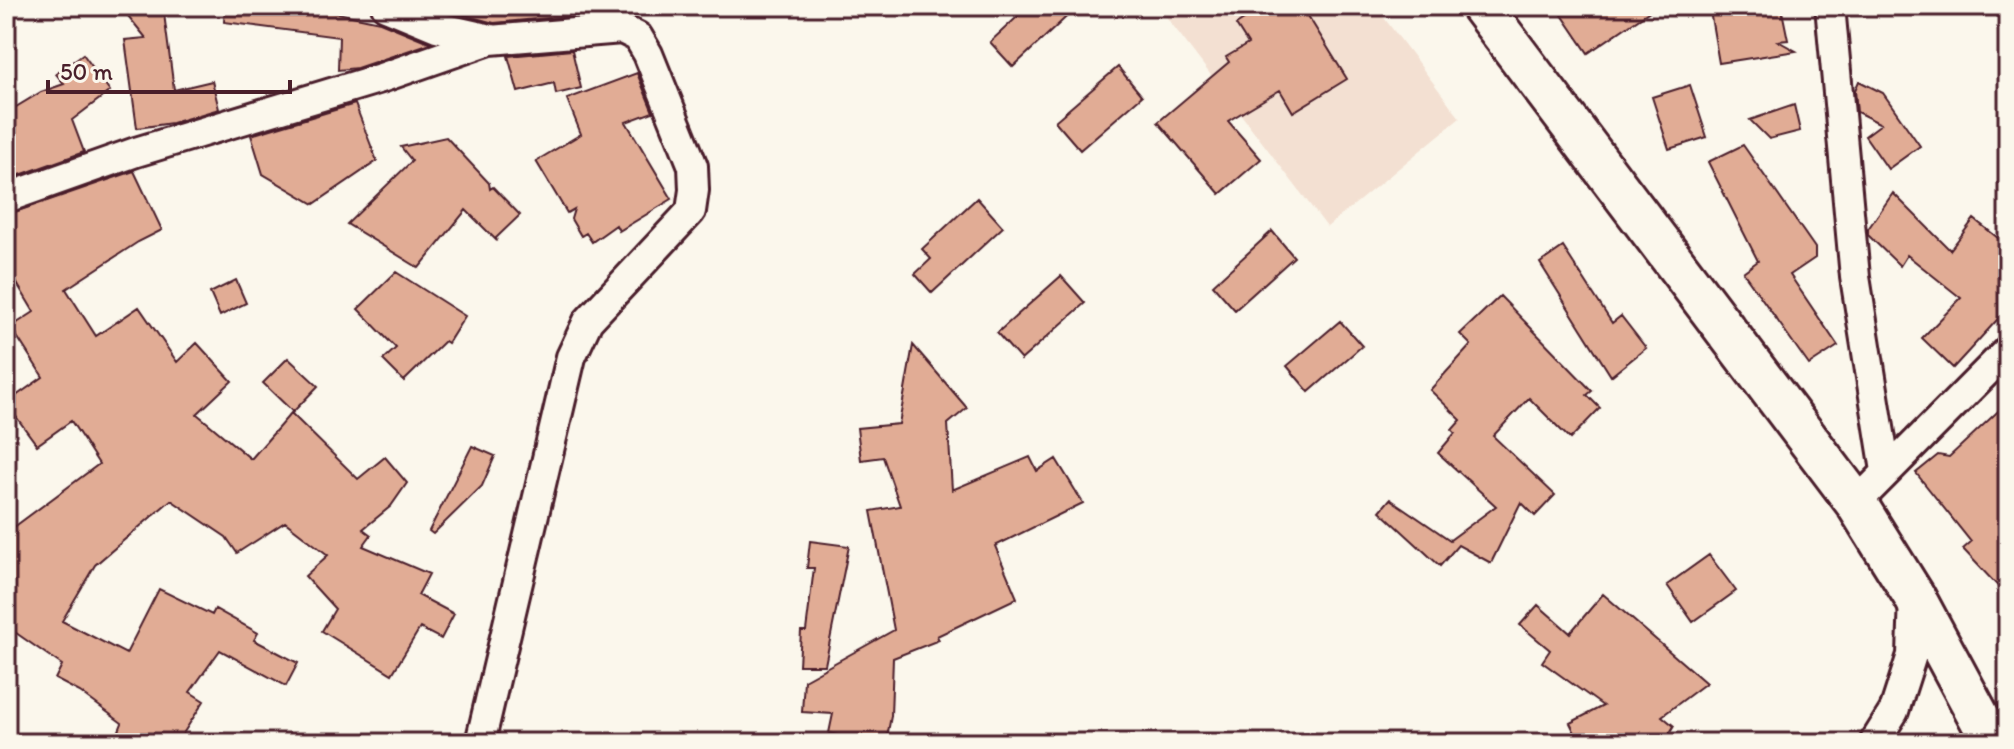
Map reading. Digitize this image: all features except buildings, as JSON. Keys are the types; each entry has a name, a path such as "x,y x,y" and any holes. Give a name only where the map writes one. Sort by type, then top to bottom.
{"main road":[{"path":"1481,6 1856,503 1914,596 1993,743"}],"street":[{"path":"386,6 437,27 490,40"},
{"path":"1830,6 1855,277 1886,471"},
{"path":"6,198 136,152 381,78 490,40 622,29 638,37 648,54 693,166 691,211 588,321 571,357 480,743"},
{"path":"1856,503 2008,350"},
{"path":"1874,743 1894,711 1912,655 1914,596"}],"shaded area":[{"path":"1158,6 1375,6 1460,118 1327,227"}]}
